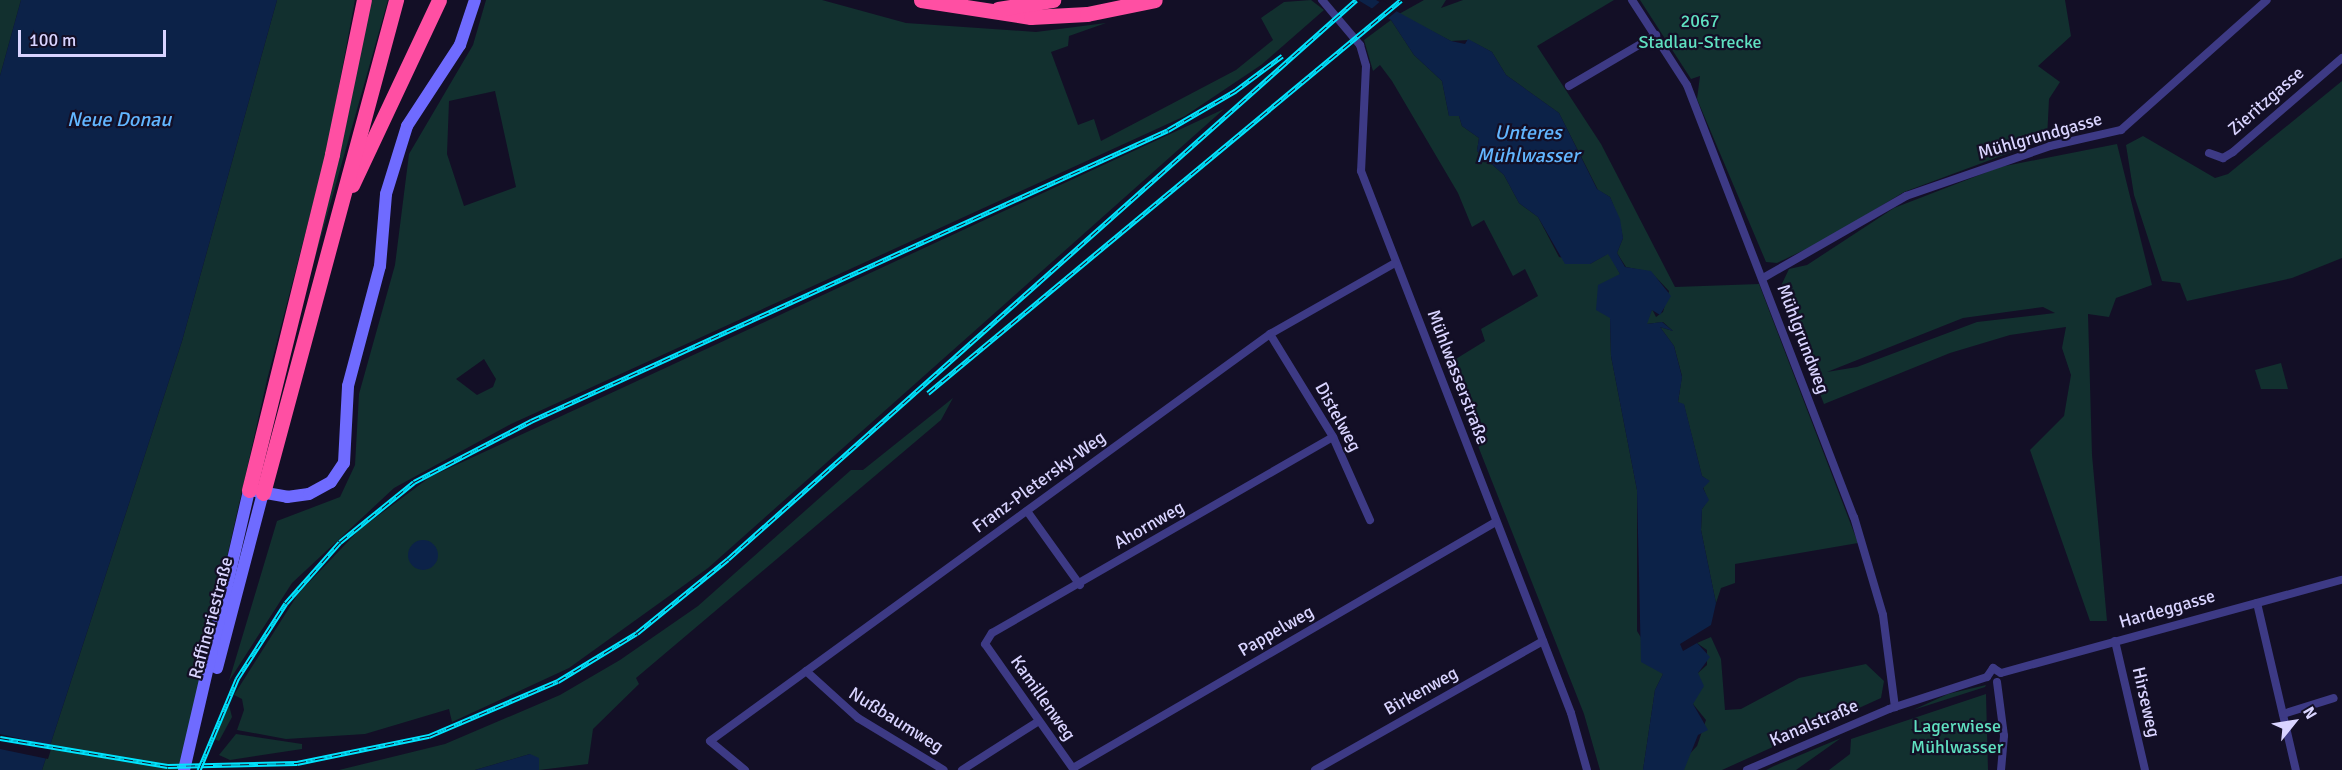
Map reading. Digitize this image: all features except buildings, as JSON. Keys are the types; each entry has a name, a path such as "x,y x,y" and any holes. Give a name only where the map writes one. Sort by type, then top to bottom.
{"highway":[{"path":"256,491 396,0"},
{"path":"328,240 439,0"},
{"path":"921,0 983,11 1055,17 1155,0"},
{"path":"983,11 1053,0"},
{"path":"256,491 332,154 362,4"}],"street":[{"path":"256,491 309,494 331,482 344,463 348,386 380,267 386,194 407,126 460,45 475,0"},
{"name":"Mühlwasserstraße","path":"1323,0 1351,30 1363,56 1361,171 1543,641 1587,770"},
{"name":"Mühlgrundweg","path":"1632,0 1687,85 1867,551 1883,615 1895,707"},
{"name":"Mühlgrundgasse","path":"1763,278 1906,196 2050,146 2121,130 2268,0"},
{"path":"1569,86 1656,35"},
{"name":"Zieritzgasse","path":"2209,153 2223,158 2233,152 2342,58"},
{"name":"Franz-Pletersky-Weg","path":"745,770 710,741 1270,334 1395,263"},
{"name":"Distelweg","path":"1270,334 1333,437 1370,520"},
{"name":"Ahornweg","path":"985,644 992,633 1080,585 1333,437"},
{"name":"Raffineriestraße","path":"184,770 208,699 256,491"},
{"path":"1028,511 1080,585"},
{"name":"Pappelweg","path":"1074,769 1496,522"},
{"name":"Hardeggasse","path":"1999,678 2115,641 2342,580"},
{"path":"2257,603 2296,770"},
{"name":"Birkenweg","path":"1314,770 1543,641"},
{"name":"Hirseweg","path":"2115,641 2145,770"},
{"name":"Kamillenweg","path":"985,644 1074,769"},
{"name":"Nußbaumweg","path":"806,671 858,718 944,770"},
{"path":"1895,707 1987,677 1999,678 2004,736 2001,770"},
{"path":"2283,714 2334,698"},
{"name":"Kanalstraße","path":"1747,770 1895,707"},
{"path":"962,770 1039,721"}],"green space":[{"path":"0,0 21,0 0,76"},
{"path":"277,0 355,0 327,150 267,380 179,770 42,770 182,341"},
{"path":"371,0 388,0 302,304 342,144"},
{"path":"486,0 822,0 906,23 1036,32 1106,23 1069,36 1068,46 1051,52 1078,125 1094,119 1101,141 1236,70 1273,40 1261,18 1284,2 1311,0 1324,10 1261,65 1185,116 511,424 394,488 292,583 229,681 277,521 340,497 355,465 359,394 395,265 409,154 473,45","holes":["495,91 516,187 464,206 447,154 449,101","484,359 496,379 493,387 477,395 456,379"]},
{"path":"1424,0 1446,0 1441,8 1463,0 1614,0 1537,46 1601,144 1675,287 1759,284 1858,543 1735,564 1735,583 1721,588 1716,603 1701,530 1702,509 1708,500 1703,487 1709,481 1702,476 1684,405 1678,402 1682,376 1674,346 1660,327 1673,331 1663,322 1646,324 1652,309 1656,317 1663,312 1669,291 1651,272 1626,267 1617,253 1623,238 1619,219 1610,197 1598,190 1559,113 1506,75 1492,52 1469,40 1451,41 1399,14"},
{"name":"2067 Stadlau-Strecke","path":"1640,0 2065,0 2071,36 2038,66 2060,82 2049,99 2047,139 1904,192 1823,241 1777,263 1766,262 1697,99 1700,76 1691,79"},
{"path":"1391,20 1414,55 1442,81 1449,116 1459,116 1462,126 1479,138 1477,151 1504,175 1519,203 1538,217 1559,257 1590,264 1609,253 1620,274 1610,318 1611,356 1637,490 1637,631 1663,674 1655,690 1643,770 1600,770 1584,714 1446,365 1485,341 1481,329 1538,296 1525,269 1513,276 1484,220 1472,227 1458,193 1392,81 1380,65 1373,71 1364,40"},
{"path":"2342,81 2342,258 2292,278 2187,301 2180,283 2162,281 2134,195 2126,145 2143,136 2215,178 2228,174"},
{"path":"1224,109 708,568 569,668 452,722 449,709 365,734 286,739 237,730 244,710 242,699 234,695 298,594 359,530 430,477"},
{"path":"2117,144 2152,285 2116,298 2109,317 2088,314 2092,455 2107,621 2090,621 2030,450 2064,416 2071,375 2062,348 2066,327 2010,335 1950,353 1824,404 1779,290 1789,269 1807,265 1894,208 2000,167","holes":["2043,307 2055,313 1977,322 1857,367 1827,372 1963,318"]},
{"path":"2281,363 2288,389 2261,389 2255,370"},
{"path":"953,398 941,420 636,678 639,684 593,729 588,764 539,770 530,754 475,770 339,770 445,744 560,695 620,660 698,606 851,470 863,470"},
{"path":"1711,637 1721,659 1725,710 1741,709 1799,678 1866,664 1884,681 1881,698 1722,770 1684,770 1682,762 1697,746 1706,720 1693,704 1698,673 1707,665 1707,650 1697,643"},
{"path":"1986,685 1985,687 1913,710 1948,694"},
{"name":"Lagerwiese Mühlwasser","path":"1986,694 1988,770 1829,770 1850,754 1851,739"},
{"path":"229,705 232,717 219,741 214,739"},
{"path":"236,734 302,744 302,749 230,760 219,755"},
{"path":"1841,738 1796,770 1766,770 1774,766"}],"water":[{"name":"Neue Donau","path":"21,0 277,0 182,341 42,770 0,770 0,76"},
{"name":"Unteres Mühlwasser","path":"1358,0 1376,0 1451,41 1465,44 1468,39 1492,52 1506,75 1559,113 1597,189 1610,197 1620,219 1623,238 1617,253 1625,267 1651,271 1671,296 1660,315 1652,310 1647,324 1662,322 1673,331 1660,327 1674,346 1682,377 1678,402 1684,404 1702,476 1710,481 1703,488 1709,500 1702,509 1701,530 1716,603 1711,625 1680,644 1683,651 1697,643 1710,657 1698,673 1704,686 1693,704 1708,730 1698,735 1684,770 1643,770 1655,690 1663,674 1641,662 1637,490 1611,356 1610,318 1596,310 1598,285 1620,274 1608,254 1590,264 1565,264 1538,217 1519,203 1504,175 1477,151 1479,138 1462,126 1459,116 1449,116 1442,81 1414,55 1391,20"},
{"path":"423,540 434,544 438,555 434,566 423,570 412,566 408,555 412,544"},
{"path":"530,754 539,758 539,770 475,770"}],"pier":[{"path":"1382,0 1398,10 1386,20 1369,11"},
{"path":"0,734 52,746 48,759 0,749"}],"railway":[{"path":"0,738 168,766 297,763 429,736 558,681 637,633 728,559 1356,0"},
{"path":"928,393 1401,0"},
{"path":"199,770 237,679 286,603 340,542 414,482 531,421 1168,130 1235,91 1282,56"}]}
